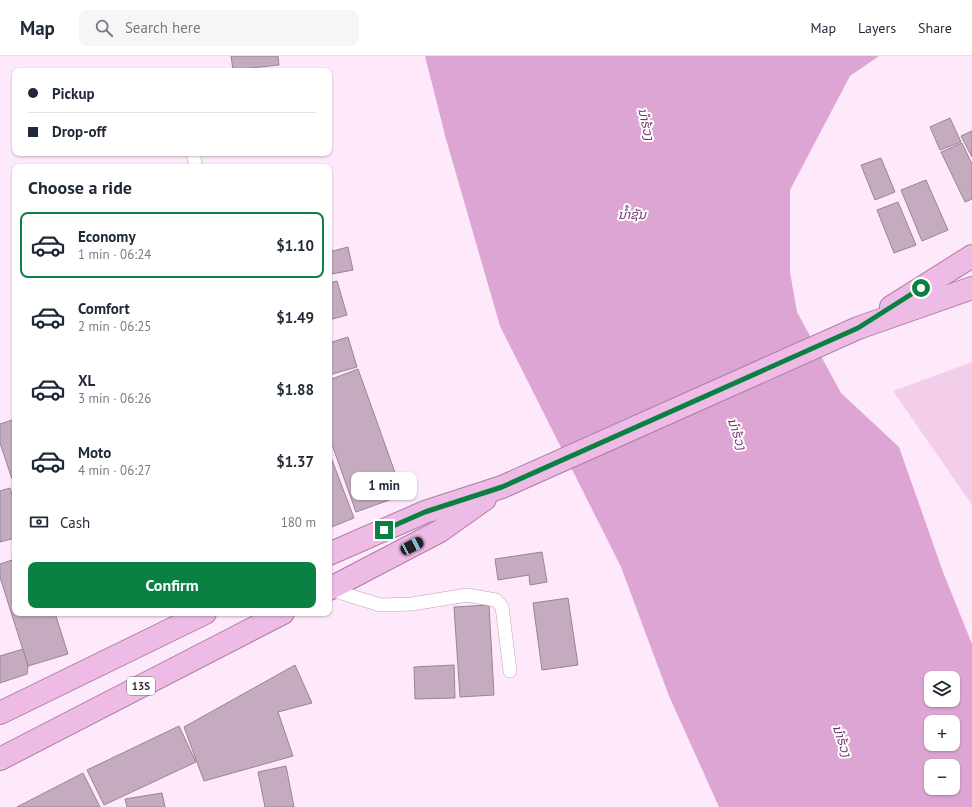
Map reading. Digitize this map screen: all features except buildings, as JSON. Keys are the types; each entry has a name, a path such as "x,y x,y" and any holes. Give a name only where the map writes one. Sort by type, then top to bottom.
{"highway":[{"path":"858,328 972,256"},
{"path":"332,553 425,512 502,487 858,328 972,288"},
{"path":"332,587 440,532 502,487"},
{"path":"0,714 199,616"},
{"name":"13S","path":"0,759 277,616"}],"lane":[{"path":"332,590 380,605 412,604 467,595 496,600 502,607 510,671"}],"shaded area":[{"path":"972,362 972,505 893,391"}],"water":[{"name":"ນ້ຳຊັນ","path":"425,56 879,56 850,76 790,190 790,272 797,312 841,393 899,447 943,572 972,644 972,807 719,807 669,696 621,567 500,326 446,139"}],"route":[{"path":"384,530 425,512 502,487 858,328 921,288"}],"water label":[{"name":"ນຳ້ຮວງ","path":"646,124"},
{"name":"ນຳ້ຮວງ","path":"737,434"},
{"name":"ນຳ້ຮວງ","path":"842,741"}]}
